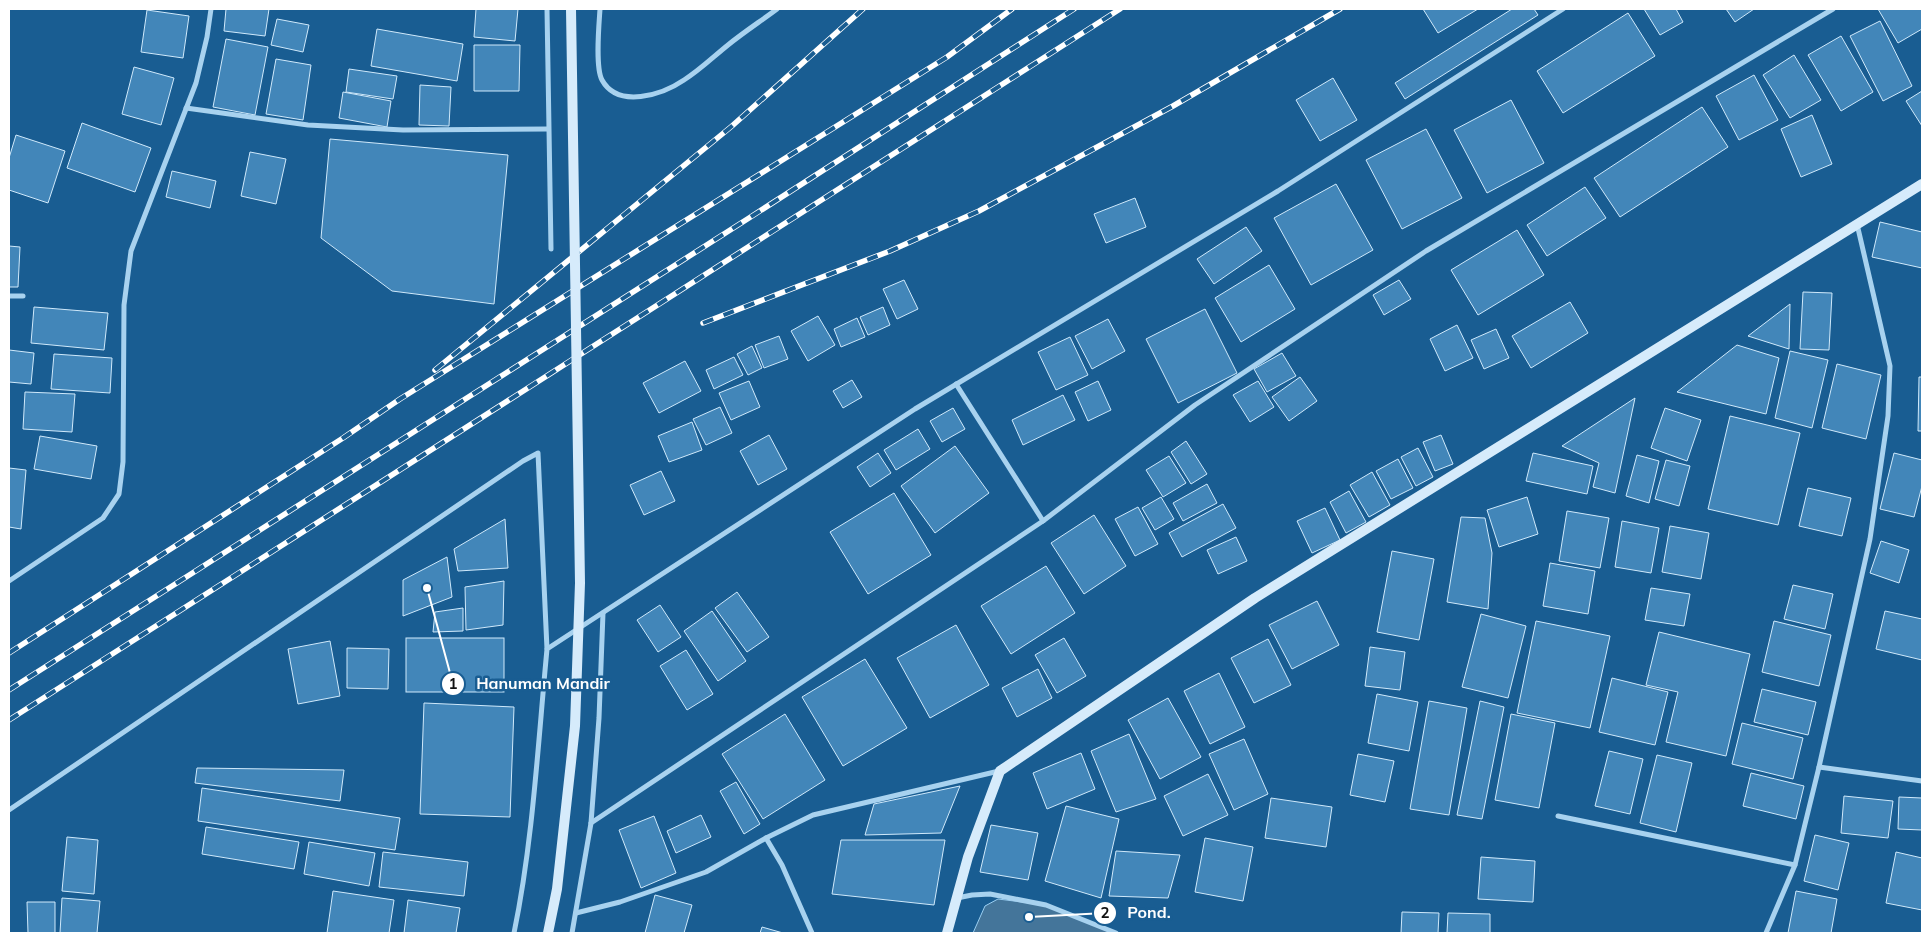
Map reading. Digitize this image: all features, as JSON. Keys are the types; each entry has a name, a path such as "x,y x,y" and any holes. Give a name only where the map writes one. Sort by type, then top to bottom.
{"street":[{"path":"9,581 103,518 119,494 123,462 124,305 131,251 196,83 207,37 211,9"},
{"path":"547,9 550,249"},
{"path":"548,933 557,889 575,726 580,583 571,9"},
{"path":"600,9 598,71 602,81 610,90 624,97 663,91 682,82 777,9"},
{"path":"547,649 916,409 1278,191 1563,9"},
{"path":"591,823 1043,521 1195,405 1426,251 1833,9"},
{"path":"186,108 308,125 403,130 548,129"},
{"path":"576,913 620,902 706,872 766,838 813,815 1000,771 1255,598 1922,184"},
{"path":"1766,933 1796,865 1870,539 1888,416 1890,366 1856,224"},
{"path":"9,296 23,296"},
{"path":"956,384 1043,521"},
{"path":"9,810 538,452 547,649 530,822 519,912 514,933"},
{"path":"572,933 591,823 600,718 603,613"},
{"path":"1819,767 1922,781"},
{"path":"947,933 968,856 1000,771"},
{"path":"1558,816 1796,865"},
{"path":"766,838 782,865 812,933"},
{"path":"956,898 990,894 1046,906 1116,933"}],"water":[{"path":"998,899 1046,905 1116,933 973,933 985,906"}],"building":[{"path":"226,9 269,9 265,36 224,31"},
{"path":"476,9 518,9 515,41 474,37"},
{"path":"1423,9 1478,9 1438,33"},
{"path":"1512,9 1534,9 1538,15 1405,99 1395,83"},
{"path":"1644,9 1676,9 1683,22 1660,35"},
{"path":"1726,9 1754,9 1735,22"},
{"path":"1878,9 1922,9 1922,29 1898,43"},
{"path":"147,10 189,16 183,58 141,52"},
{"path":"1628,13 1655,56 1563,113 1537,71"},
{"path":"277,19 309,25 303,52 271,45"},
{"path":"1880,21 1912,86 1883,101 1850,36"},
{"path":"377,29 463,44 457,81 371,66"},
{"path":"1841,36 1873,92 1841,111 1808,55"},
{"path":"226,39 268,47 255,115 213,107"},
{"path":"474,45 520,45 519,91 474,91"},
{"path":"1794,55 1821,100 1790,118 1763,75"},
{"path":"276,59 311,65 303,120 266,114"},
{"path":"134,67 174,78 161,125 122,114"},
{"path":"349,69 397,76 393,99 346,92"},
{"path":"1754,75 1778,120 1739,140 1716,96"},
{"path":"1333,78 1357,120 1320,141 1296,100"},
{"path":"420,85 451,87 449,126 419,125"},
{"path":"1922,91 1922,126 1906,101"},
{"path":"343,92 391,101 387,127 339,118"},
{"path":"1511,100 1544,163 1487,193 1454,130"},
{"path":"1702,107 1728,147 1620,217 1594,178"},
{"path":"1812,115 1832,164 1801,177 1781,129"},
{"path":"82,123 151,148 135,192 67,168"},
{"path":"1426,129 1462,198 1402,229 1366,160"},
{"path":"16,135 65,151 48,203 9,190 9,158"},
{"path":"330,139 508,155 494,304 392,291 321,238"},
{"path":"250,152 286,159 276,204 241,196"},
{"path":"172,171 216,181 210,208 166,197"},
{"path":"1336,184 1373,250 1311,285 1274,218"},
{"path":"1585,187 1606,218 1547,256 1527,225"},
{"path":"1135,198 1146,227 1106,243 1094,214"},
{"path":"1880,222 1922,232 1922,268 1872,257"},
{"path":"1246,227 1262,251 1214,284 1197,259"},
{"path":"1517,230 1544,275 1478,315 1451,270"},
{"path":"9,246 20,247 18,287 9,287"},
{"path":"1269,265 1295,309 1241,342 1215,298"},
{"path":"904,280 918,309 897,319 883,289"},
{"path":"1399,280 1411,299 1384,315 1373,295"},
{"path":"1803,292 1832,293 1829,350 1800,349"},
{"path":"1570,302 1588,333 1531,368 1512,336"},
{"path":"1790,304 1789,349 1748,336"},
{"path":"34,307 108,313 104,350 31,343"},
{"path":"883,307 890,325 868,335 860,317"},
{"path":"1205,309 1237,373 1178,403 1146,339"},
{"path":"818,316 835,345 808,361 791,331"},
{"path":"857,318 865,337 841,347 834,329"},
{"path":"1108,319 1125,351 1092,369 1075,336"},
{"path":"1457,325 1473,358 1445,371 1430,339"},
{"path":"1496,329 1509,358 1484,369 1471,340"},
{"path":"779,336 788,359 764,368 755,345"},
{"path":"1070,337 1088,375 1056,390 1038,352"},
{"path":"1737,345 1779,358 1766,414 1677,392"},
{"path":"752,346 762,368 748,375 737,354"},
{"path":"9,350 34,353 31,384 9,382"},
{"path":"1790,351 1828,360 1812,428 1775,418"},
{"path":"1282,353 1296,376 1267,392 1254,369"},
{"path":"54,354 112,358 110,393 51,389"},
{"path":"734,357 743,375 714,389 706,370"},
{"path":"685,361 701,391 659,413 643,383"},
{"path":"1837,364 1881,375 1866,439 1822,428"},
{"path":"1300,377 1317,401 1289,421 1272,397"},
{"path":"1919,377 1922,377 1922,431 1918,431"},
{"path":"852,380 862,397 843,408 833,391"},
{"path":"749,381 760,407 731,420 719,393"},
{"path":"1098,381 1111,410 1088,421 1075,392"},
{"path":"1258,381 1274,407 1250,422 1233,395"},
{"path":"25,392 75,394 72,432 23,429"},
{"path":"1063,395 1075,420 1023,445 1012,420"},
{"path":"1635,398 1615,493 1593,487 1599,463 1562,446"},
{"path":"720,407 732,433 706,445 693,419"},
{"path":"953,408 965,429 942,442 930,421"},
{"path":"1665,408 1701,420 1687,461 1651,448"},
{"path":"1730,416 1800,433 1778,525 1708,509"},
{"path":"692,422 702,450 669,462 658,436"},
{"path":"918,429 930,449 896,470 884,450"},
{"path":"769,435 787,469 758,485 740,451"},
{"path":"1441,435 1453,464 1435,471 1423,442"},
{"path":"40,436 97,446 91,479 34,469"},
{"path":"1186,441 1207,474 1191,484 1171,452"},
{"path":"955,446 989,493 935,533 901,486"},
{"path":"1418,448 1433,477 1416,486 1401,457"},
{"path":"878,453 891,473 870,487 857,467"},
{"path":"1533,453 1593,466 1587,494 1526,481"},
{"path":"1894,453 1922,460 1922,486 1914,517 1880,509"},
{"path":"1637,455 1659,461 1649,503 1626,496"},
{"path":"1169,456 1186,483 1163,497 1146,470"},
{"path":"1398,459 1413,488 1391,499 1376,471"},
{"path":"1666,460 1690,466 1679,506 1655,499"},
{"path":"9,468 26,470 21,529 9,527"},
{"path":"661,471 675,501 644,515 630,485"},
{"path":"1372,472 1390,505 1369,517 1350,485"},
{"path":"1207,484 1217,503 1183,521 1173,503"},
{"path":"1808,488 1851,498 1842,536 1799,526"},
{"path":"1349,491 1366,522 1346,533 1330,502"},
{"path":"894,493 931,555 868,594 830,532"},
{"path":"1161,497 1174,519 1155,530 1142,508"},
{"path":"1527,497 1538,534 1499,547 1487,510"},
{"path":"1223,504 1236,528 1182,557 1169,533"},
{"path":"1138,507 1158,544 1135,556 1115,519"},
{"path":"1325,508 1340,540 1312,553 1297,521"},
{"path":"1567,511 1609,518 1600,568 1559,561"},
{"path":"1094,515 1126,566 1084,594 1051,543"},
{"path":"1461,517 1485,518 1492,553 1488,609 1447,602"},
{"path":"505,519 508,568 458,571 454,549"},
{"path":"1622,521 1659,528 1651,573 1615,567"},
{"path":"1670,526 1709,533 1701,579 1662,572"},
{"path":"1236,537 1247,561 1218,574 1207,550"},
{"path":"1881,541 1909,550 1899,583 1870,573"},
{"path":"1392,551 1434,559 1419,640 1377,632"},
{"path":"447,557 452,597 403,616 403,580"},
{"path":"1550,563 1595,571 1588,614 1543,606"},
{"path":"1046,566 1075,613 1011,654 981,606"},
{"path":"504,581 503,625 466,630 465,587"},
{"path":"1793,585 1833,594 1825,629 1784,619"},
{"path":"1651,588 1690,594 1684,626 1645,620"},
{"path":"737,592 769,637 747,652 715,608"},
{"path":"1317,601 1339,645 1292,669 1269,625"},
{"path":"660,605 681,637 658,652 637,620"},
{"path":"463,608 463,631 433,632 435,612"},
{"path":"712,611 746,661 718,681 684,631"},
{"path":"1885,611 1922,619 1922,660 1876,649"},
{"path":"1481,614 1526,626 1508,698 1462,687"},
{"path":"1536,621 1610,636 1590,728 1517,713"},
{"path":"1774,621 1831,635 1819,686 1762,672"},
{"path":"956,625 989,685 930,718 897,658"},
{"path":"1659,632 1750,654 1726,756 1666,742 1678,692 1646,685"},
{"path":"406,638 504,638 504,692 406,692"},
{"path":"1064,638 1086,676 1057,693 1035,655"},
{"path":"1268,639 1291,685 1254,703 1231,658"},
{"path":"330,641 340,696 298,704 288,649"},
{"path":"1370,647 1405,652 1400,690 1365,686"},
{"path":"347,648 389,649 388,689 347,688"},
{"path":"686,650 713,694 687,710 660,666"},
{"path":"865,659 907,728 843,766 802,697"},
{"path":"1038,669 1052,698 1017,717 1002,688"},
{"path":"1219,673 1245,727 1210,744 1184,691"},
{"path":"1612,678 1668,692 1655,745 1599,732"},
{"path":"1762,689 1816,702 1808,735 1754,722"},
{"path":"1377,694 1418,702 1409,751 1368,743"},
{"path":"1168,698 1201,757 1160,779 1128,720"},
{"path":"1429,701 1467,708 1449,815 1410,809"},
{"path":"1480,701 1504,707 1482,819 1457,815"},
{"path":"424,703 514,707 510,817 420,814"},
{"path":"785,714 825,780 763,819 722,754"},
{"path":"1511,714 1555,723 1539,808 1495,800"},
{"path":"1742,723 1803,738 1793,779 1732,764"},
{"path":"1129,734 1156,799 1116,812 1091,751"},
{"path":"1244,739 1268,794 1234,810 1209,754"},
{"path":"1609,751 1643,759 1630,814 1595,806"},
{"path":"1081,753 1095,789 1047,809 1033,773"},
{"path":"1358,754 1394,761 1385,802 1350,795"},
{"path":"1657,755 1692,763 1676,832 1640,823"},
{"path":"197,768 344,770 340,801 195,783"},
{"path":"1751,773 1804,786 1796,819 1743,806"},
{"path":"1208,774 1228,815 1183,836 1164,796"},
{"path":"736,782 760,824 744,834 720,791"},
{"path":"960,786 941,833 865,835 874,804"},
{"path":"202,788 400,818 395,850 198,821"},
{"path":"1844,796 1893,801 1888,838 1841,833"},
{"path":"1899,797 1922,798 1922,830 1898,829"},
{"path":"1271,798 1332,807 1326,847 1265,838"},
{"path":"1066,806 1119,819 1101,898 1045,881"},
{"path":"701,815 711,837 676,853 667,831"},
{"path":"654,816 676,873 641,888 619,830"},
{"path":"991,825 1038,833 1028,880 980,872"},
{"path":"206,827 299,842 294,869 202,854"},
{"path":"1815,835 1849,843 1838,890 1804,881"},
{"path":"67,837 98,840 94,894 62,891"},
{"path":"1205,838 1253,847 1243,901 1195,892"},
{"path":"841,840 945,840 934,905 832,894"},
{"path":"309,842 375,853 369,886 304,874"},
{"path":"1116,851 1180,855 1168,898 1109,896"},
{"path":"383,852 468,862 464,896 379,887"},
{"path":"1896,852 1922,858 1922,910 1886,903"},
{"path":"1481,857 1535,861 1533,902 1478,899"},
{"path":"333,891 394,900 389,933 327,933"},
{"path":"1796,891 1837,899 1831,933 1788,933"},
{"path":"655,895 692,905 684,933 645,933"},
{"path":"62,898 100,901 97,933 60,933"},
{"path":"408,900 460,908 456,933 404,933"},
{"path":"27,902 55,902 55,933 28,933"},
{"path":"1402,912 1439,913 1438,933 1401,933"},
{"path":"1448,913 1490,914 1490,933 1447,933"},
{"path":"762,927 783,933 760,933"}],"railway":[{"path":"435,370 732,126 863,9"},
{"path":"9,653 343,438 400,399 947,57 1012,9"},
{"path":"9,690 1074,9"},
{"path":"9,720 1120,9"},
{"path":"703,323 890,251 979,211 1173,106 1340,9"}],"place":[{"name":"Hanuman Mandir","path":"427,588"},
{"name":"Pond.","path":"1029,917"}]}
